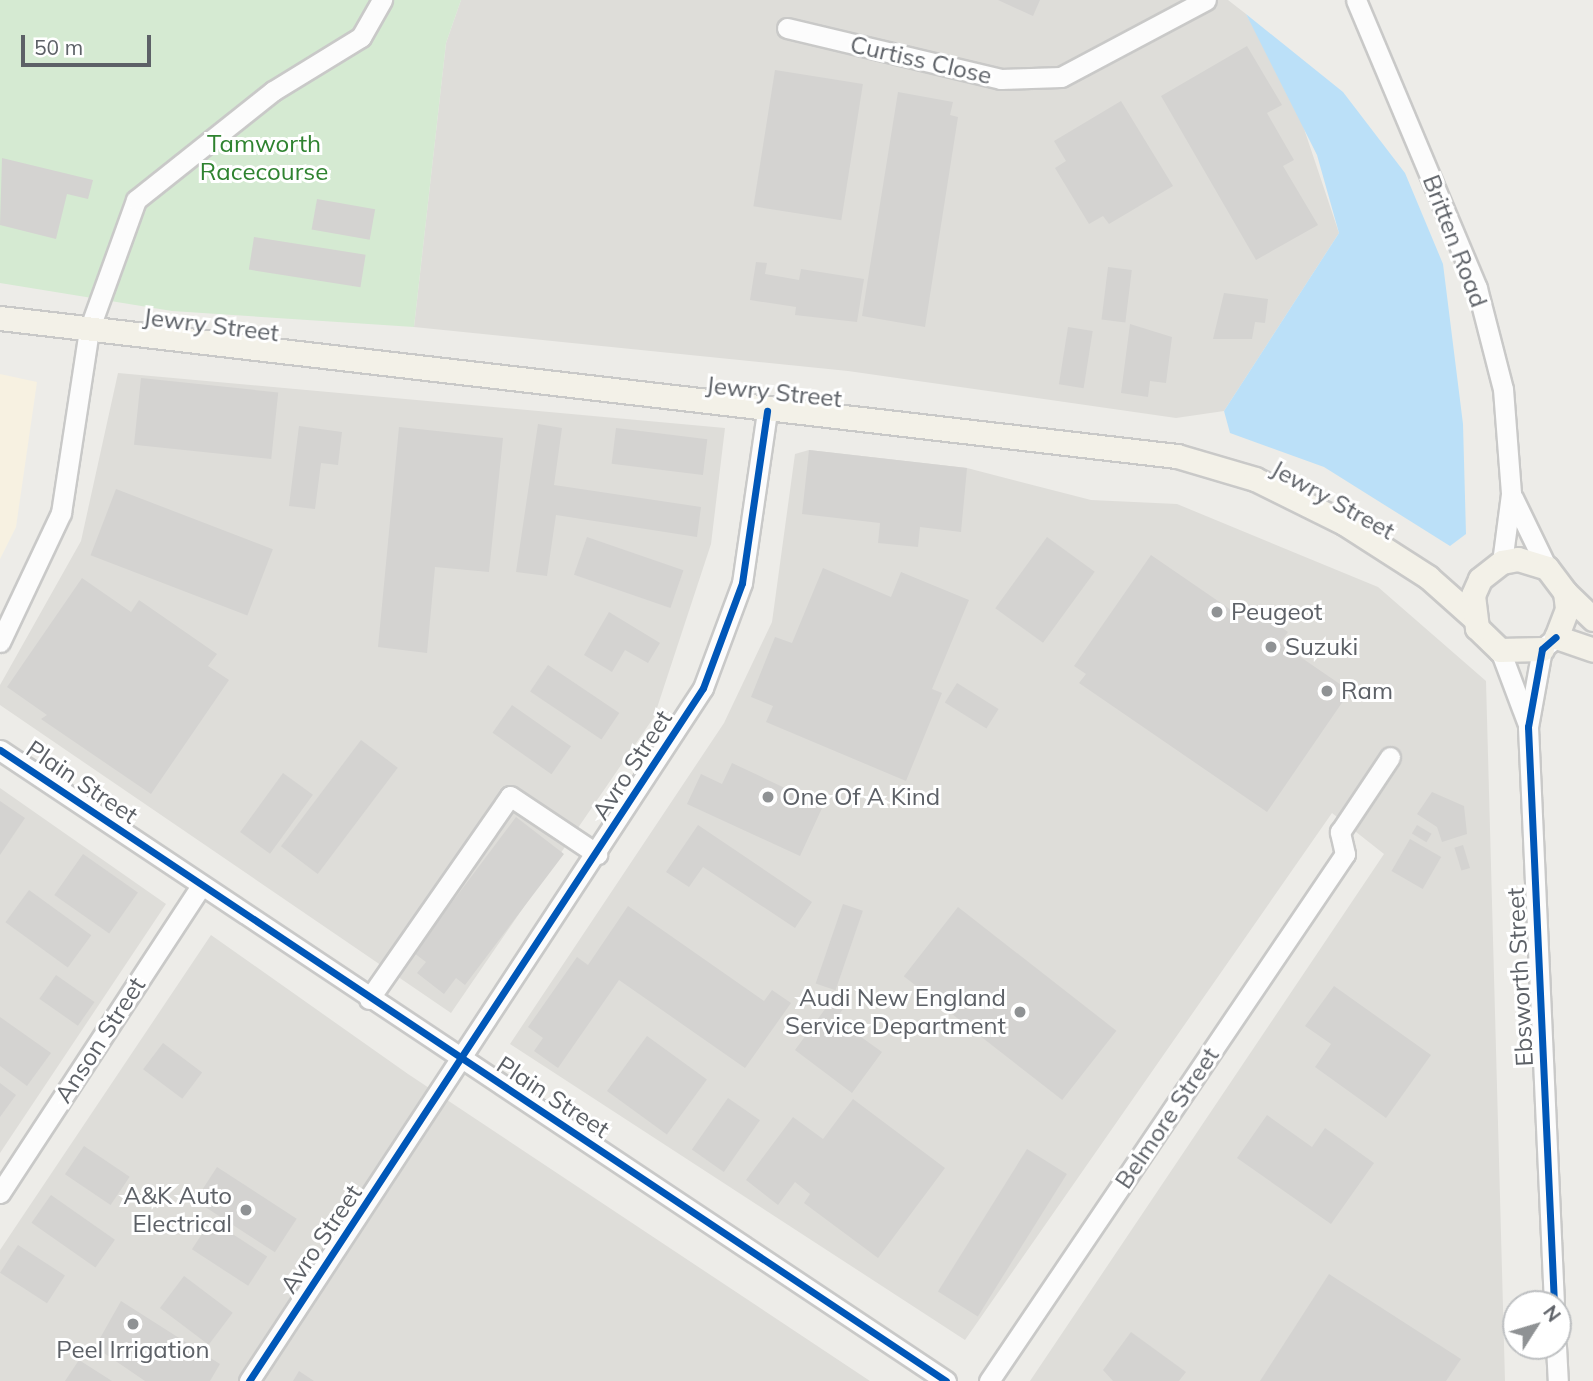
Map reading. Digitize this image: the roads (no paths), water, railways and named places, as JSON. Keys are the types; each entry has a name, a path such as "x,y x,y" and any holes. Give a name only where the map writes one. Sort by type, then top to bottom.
{"main road":[{"name":"Jewry Street","path":"0,318 767,411 1177,456 1255,479 1429,576 1473,617"},
{"path":"1593,620 1565,592 1548,568 1518,559 1502,562 1480,579 1473,617 1500,650 1549,643 1593,650"},
{"name":"Jewry Street","path":"1429,576 1480,579"},
{"path":"1549,643 1567,609 1565,592"}],"street":[{"path":"0,642 61,513 89,330 136,200 273,91 361,37 382,0"},
{"name":"Curtiss Close","path":"787,28 1000,79 1060,77 1206,0"},
{"name":"Britten Road","path":"1356,0 1477,288 1503,389 1511,494 1502,562"},
{"name":"Avro Street","path":"249,1381 672,744 725,635 742,583 767,411"},
{"name":"Britten Road","path":"1511,494 1548,568"},
{"name":"Ebsworth Street","path":"1549,643 1528,727 1553,1290"},
{"name":"Ebsworth Street","path":"1500,650 1528,727"},
{"name":"Plain Street","path":"0,750 200,887 946,1381"},
{"name":"Belmore Street","path":"989,1381 1345,854 1340,832 1390,757"},
{"path":"369,999 510,796 597,854"},
{"name":"Anson Street","path":"0,1193 200,887"},
{"path":"1557,1360 1558,1381"}],"water":[{"path":"1246,14 1343,92 1405,173 1443,264 1463,424 1466,534 1450,546 1324,467 1230,433 1224,411 1339,233 1317,155"}],"place":[{"name":"Peugeot","path":"1217,612"},
{"name":"Suzuki","path":"1271,647"},
{"name":"Ram","path":"1327,691"},
{"name":"One Of A Kind","path":"768,797"},
{"name":"Audi New England Service Department","path":"1020,1012"},
{"name":"A&K Auto Electrical","path":"246,1210"},
{"name":"Peel Irrigation","path":"133,1324"}],"park label":[{"name":"Tamworth Racecourse","path":"264,158"}]}
